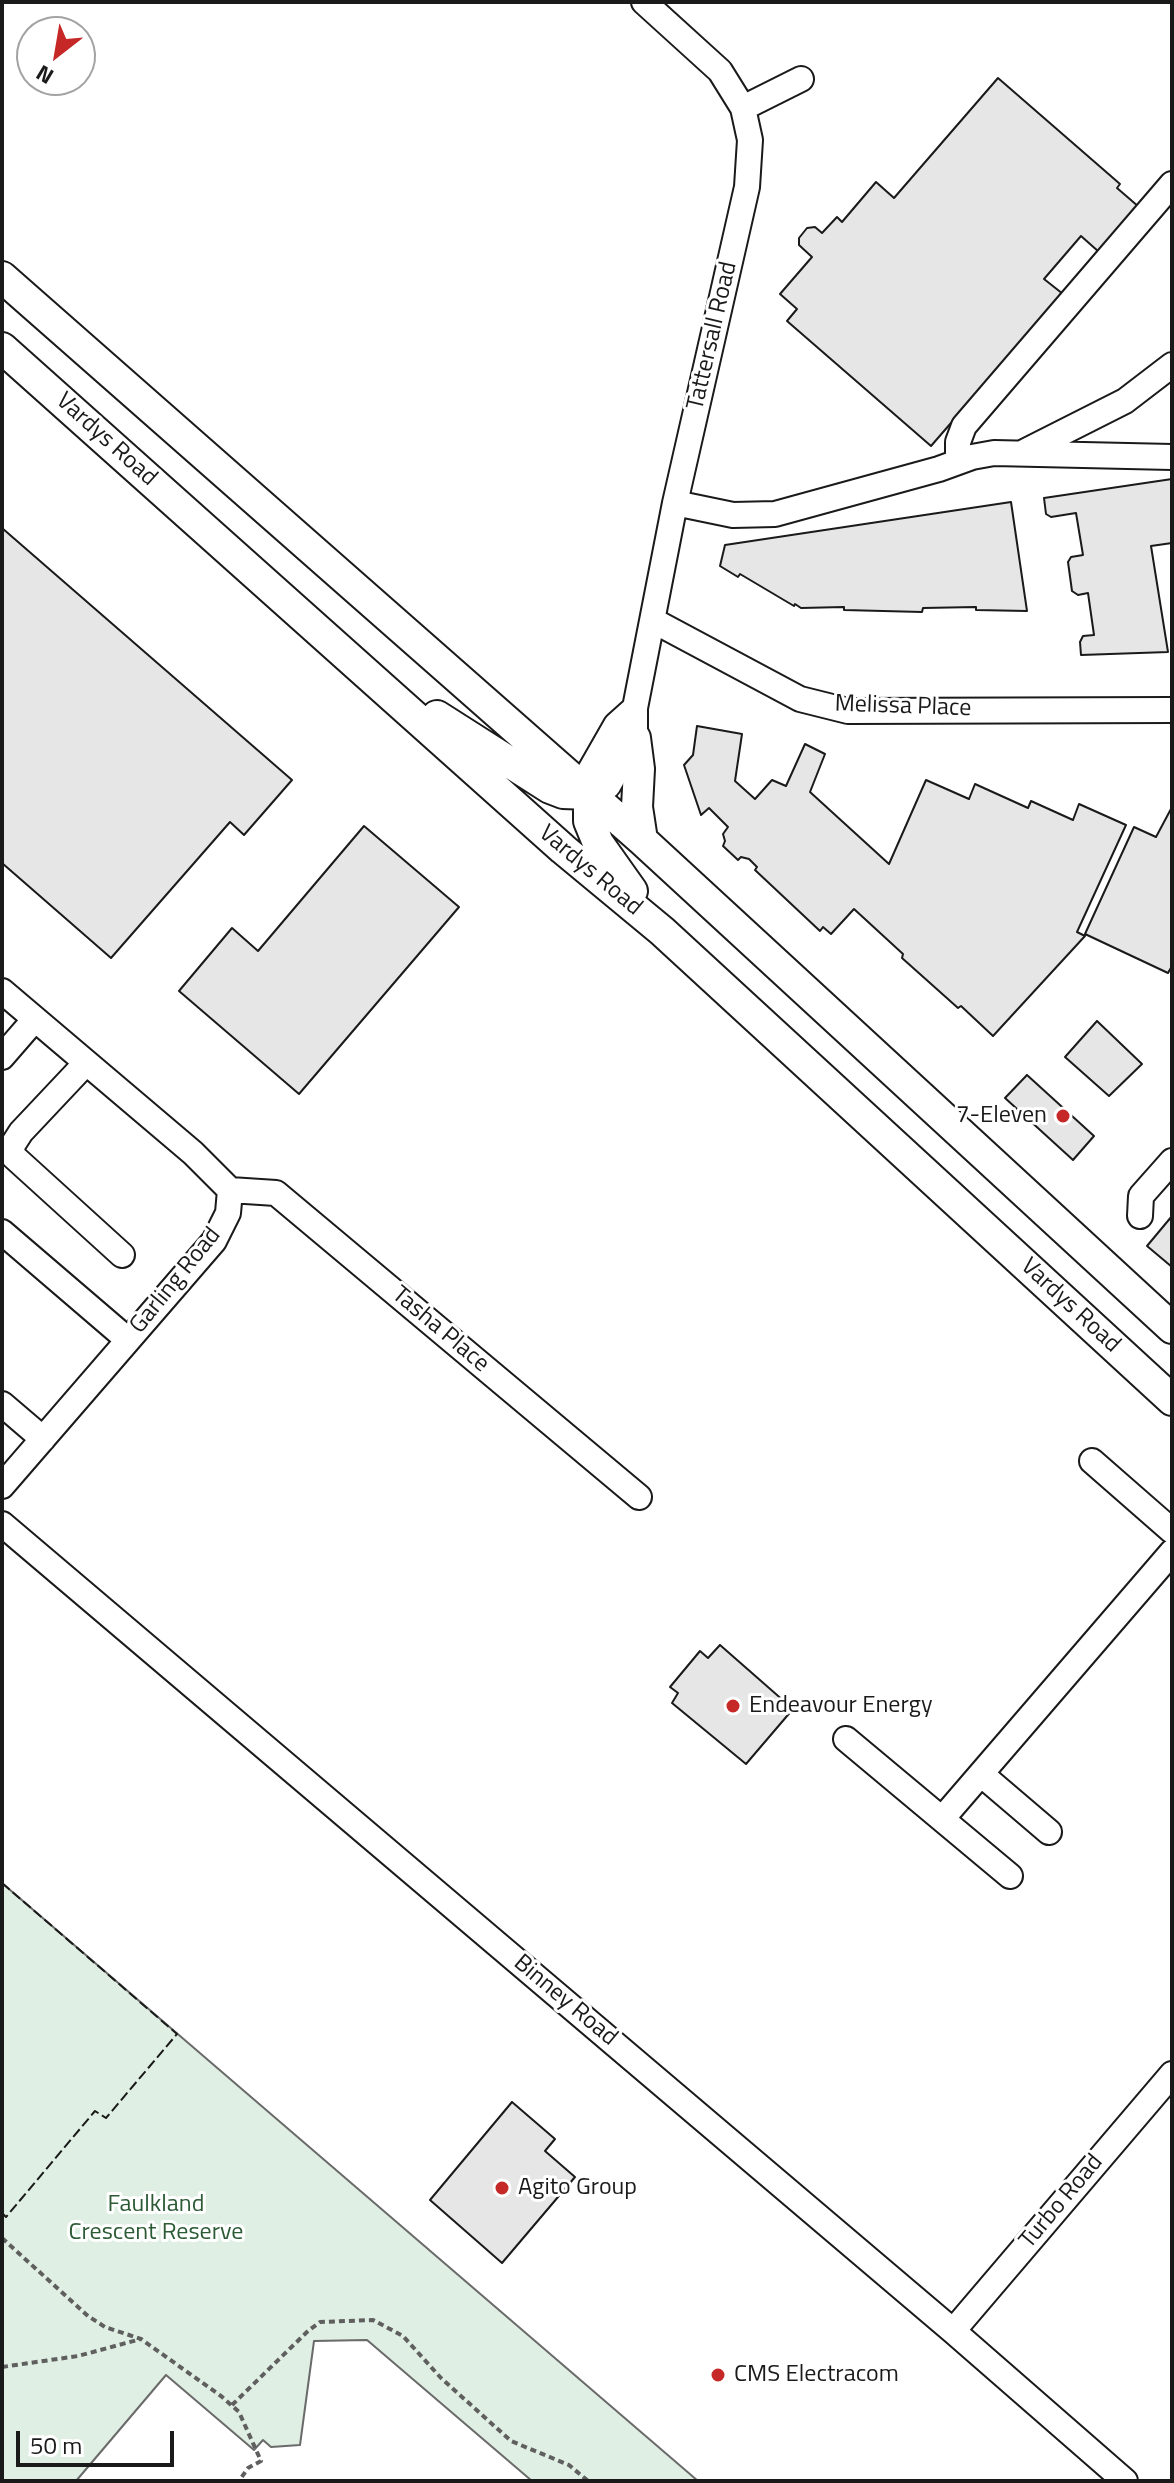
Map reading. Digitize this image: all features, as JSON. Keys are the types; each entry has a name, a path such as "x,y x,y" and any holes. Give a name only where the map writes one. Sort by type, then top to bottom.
{"main road":[{"path":"2,277 642,840 1172,1328"},
{"name":"Vardys Road","path":"2,348 563,849 662,931 1172,1400"},
{"path":"357,665 550,788 563,793 589,794"},
{"path":"635,723 639,769 637,807 642,840"},
{"path":"589,794 589,821 598,843 662,931"}],"street":[{"name":"Tattersall Road","path":"589,794 588,774 616,725 635,723 675,503 747,187 750,140 743,108 720,71 644,2"},
{"path":"743,108 801,79"},
{"path":"958,462 958,442 964,426 1172,184"},
{"path":"1024,452 1125,401 1172,365"},
{"path":"675,503 733,515 775,514 994,453 1172,457"},
{"name":"Melissa Place","path":"654,621 800,699 848,711 1172,710"},
{"path":"2,991 193,1153 230,1190"},
{"path":"2,1057 35,1019"},
{"path":"86,1063 21,1132 12,1146 13,1156 122,1255"},
{"path":"1140,1216 1141,1196 1172,1161"},
{"name":"Garling Road","path":"4,1480 214,1241 228,1213 230,1190"},
{"name":"Tasha Place","path":"230,1190 276,1193 639,1497"},
{"path":"2,1232 128,1340"},
{"path":"2,1404 43,1439"},
{"path":"1092,1461 1172,1531"},
{"name":"Binney Road","path":"2,1524 953,2331 1125,2481"},
{"path":"942,1819 1172,1552"},
{"path":"846,1739 1010,1876"},
{"path":"981,1774 1049,1832"},
{"name":"Turbo Road","path":"953,2331 1172,2074"}],"path":[{"path":"2,2238 88,2316 105,2327 141,2339 239,2412 261,2461 248,2468 239,2481"},
{"path":"232,2405 320,2322 373,2320 403,2336 441,2378 511,2441 569,2465 588,2481"},
{"path":"2,2367 78,2356 141,2339"}],"green space":[{"name":"Faulkland Crescent Reserve","path":"2,1883 698,2481 532,2481 367,2340 314,2341 300,2445 271,2447 263,2440 254,2450 166,2375 76,2481 2,2481"}],"building":[{"path":"998,78 1120,184 1117,188 1139,207 1099,252 1081,236 1044,279 1063,294 931,446 787,321 797,309 780,294 812,257 799,245 799,238 807,228 815,227 822,233 837,217 842,222 876,182 894,198"},
{"path":"1172,479 1172,543 1151,546 1168,652 1081,655 1083,636 1094,635 1088,593 1078,595 1072,591 1068,562 1071,557 1083,555 1076,513 1051,517 1046,514 1044,498"},
{"path":"1011,502 1027,611 976,610 976,607 923,608 922,612 844,610 844,607 801,608 720,566 725,545"},
{"path":"2,528 292,780 244,835 230,822 111,958 2,863"},
{"path":"697,726 742,734 735,781 755,799 772,780 786,786 805,744 825,754 810,792 889,864 926,780 969,799 975,784 1028,808 1031,801 1073,820 1079,804 1126,825 1077,932 1085,936 993,1036 902,958 903,954 854,909 831,934 823,927 820,931 755,870 757,867 749,859 741,857 738,860 723,846 723,834 728,827 709,808 701,815 684,765 693,755"},
{"path":"1172,807 1172,966 1168,973 1085,934 1134,827 1156,837"},
{"path":"364,826 459,907 299,1094 179,991 232,928 258,951"},
{"path":"1097,1021 1142,1064 1109,1096 1065,1057"},
{"path":"1027,1075 1094,1136 1073,1160 1005,1098"},
{"path":"1172,1216 1172,1267 1147,1246"},
{"name":"Endeavour Energy","path":"720,1645 793,1709 746,1764 672,1703 678,1693 670,1687 700,1651 708,1658"},
{"name":"Agito Group","path":"512,2102 555,2139 545,2151 575,2177 502,2263 430,2200"}],"fence":[{"path":"2,1883 177,2034 106,2118 95,2111 6,2217 2,2213"}],"place":[{"name":"7-Eleven","path":"1063,1116"},
{"name":"Endeavour Energy","path":"733,1706"},
{"name":"Agito Group","path":"502,2188"},
{"name":"CMS Electracom","path":"718,2375"}]}
